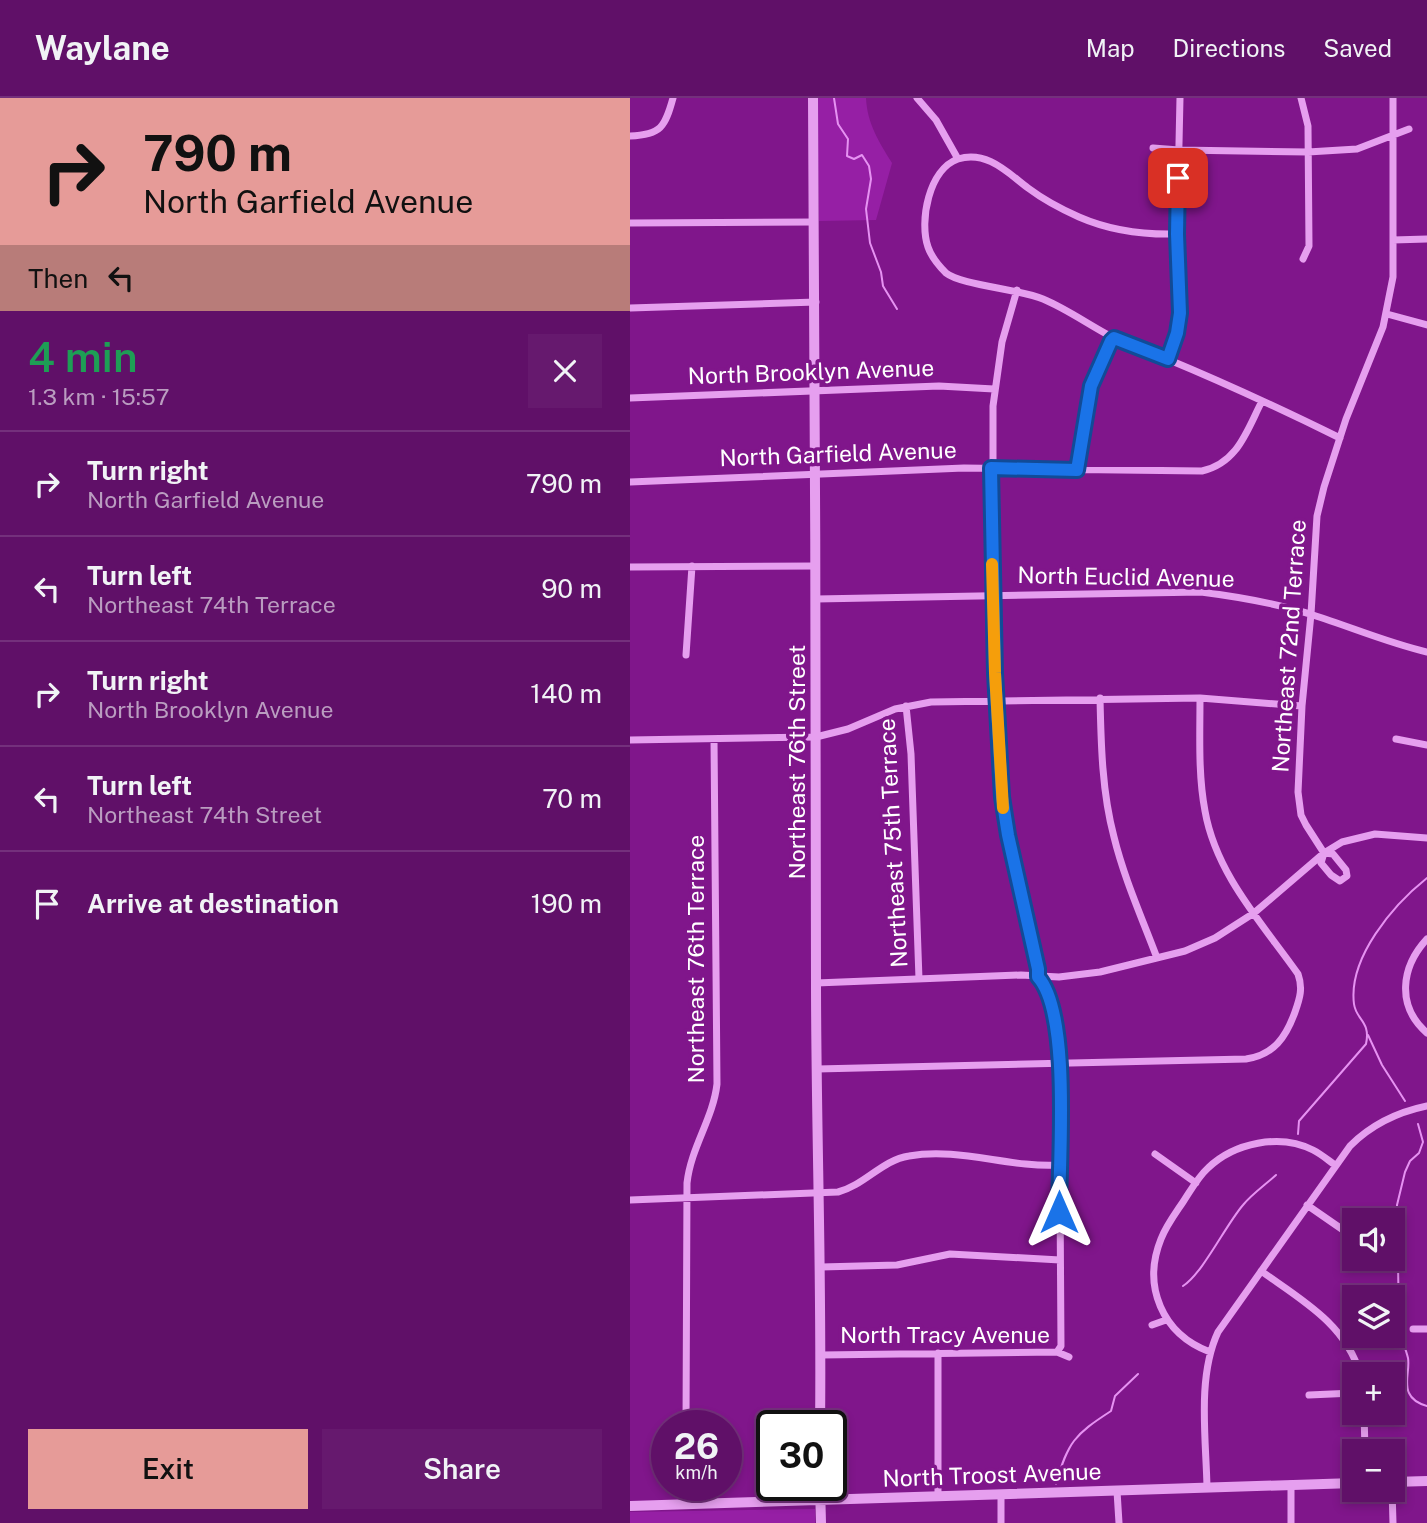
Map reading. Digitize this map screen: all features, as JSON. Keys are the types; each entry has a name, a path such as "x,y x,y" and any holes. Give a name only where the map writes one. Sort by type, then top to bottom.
{"street":[{"path":"630,136 656,132 667,119 673,98"},
{"name":"Northeast 76th Street","path":"813,98 820,1410"},
{"path":"917,98 936,120 958,159"},
{"path":"1168,359 1177,333 1180,313 1177,234 1180,98"},
{"path":"1301,98 1308,122 1308,246 1303,259"},
{"name":"Northeast 72nd Terrace","path":"1324,853 1306,825 1299,803 1302,706 1317,516 1340,438 1387,314 1393,278 1392,98"},
{"path":"1153,148 1308,152 1357,149 1409,129"},
{"path":"1177,234 1131,233 1093,223 1052,205 1002,166 967,158 958,159 946,166 931,186 925,237 931,254 947,273 961,280 1017,290 1044,299 1114,338 1168,359 1340,438"},
{"path":"630,223 814,222"},
{"path":"1393,240 1427,239"},
{"path":"1017,290 1002,342 994,389 991,468 993,595 1004,812 1038,977 1050,998 1057,1027 1060,1063 1061,1346 1057,1352"},
{"path":"630,308 816,302"},
{"path":"1387,314 1427,325"},
{"path":"1077,470 1091,386 1101,360 1114,338"},
{"name":"North Brooklyn Avenue","path":"630,398 939,386 994,389"},
{"name":"North Garfield Avenue","path":"630,482 991,468 1202,471 1212,468 1235,453 1262,401"},
{"path":"686,655 692,566"},
{"path":"630,567 816,566"},
{"name":"North Euclid Avenue","path":"816,599 1201,592 1248,598 1311,614 1427,652"},
{"path":"1100,698 1102,761 1111,826 1119,857 1157,958"},
{"path":"630,740 816,737 848,729 906,706 931,702 1200,698 1302,706"},
{"path":"817,1069 1246,1059 1264,1054 1278,1044 1291,1025 1301,995 1301,982 1227,873 1209,828 1200,774 1200,698"},
{"name":"Northeast 75th Terrace","path":"906,706 911,754 919,979"},
{"name":"Northeast 76th Terrace","path":"686,1410 687,1198 690,1163 712,1111 718,1084 714,739"},
{"path":"1396,739 1427,746"},
{"path":"816,983 1079,975 1157,958 1207,942 1254,913 1324,853 1342,842 1362,835 1383,834 1427,838"},
{"path":"1427,939 1410,961 1405,988 1411,1013 1427,1033"},
{"path":"1207,1487 1206,1376 1210,1352 1221,1327 1350,1146 1373,1127 1403,1113 1427,1107"},
{"path":"1210,1352 1189,1342 1166,1320 1156,1290 1158,1249 1165,1230 1196,1183 1217,1160 1248,1145 1277,1143 1302,1146 1314,1150 1335,1166"},
{"path":"1155,1154 1196,1183"},
{"path":"630,1200 820,1193 848,1189 887,1164 908,1156 950,1155 1024,1165 1059,1165"},
{"path":"1307,1205 1342,1229"},
{"path":"821,1266 889,1266 950,1254 1060,1260"},
{"path":"1261,1271 1331,1323 1348,1344 1355,1362"},
{"path":"1152,1325 1166,1320"},
{"path":"1413,1329 1427,1329"},
{"name":"North Tracy Avenue","path":"821,1355 1057,1352 1069,1357"},
{"path":"938,1353 938,1496"},
{"path":"1309,1395 1342,1394"},
{"path":"1405,1482 1427,1481"},
{"name":"North Troost Avenue","path":"847,1500 1342,1483"},
{"path":"1291,1484 1291,1523"},
{"path":"1117,1490 1119,1523"},
{"path":"1001,1494 1001,1523"},
{"path":"820,1501 821,1523"},
{"name":"North Troost Avenue","path":"630,1506 820,1501"},
{"path":"1392,1502 1393,1523"}],"shaded area":[{"path":"817,98 866,98 871,124 892,163 876,220 819,221"},
{"path":"815,1509 815,1523 630,1523 630,1512"}],"waterway":[{"path":"834,98 838,124 848,139 847,156 854,159 862,155 869,166 871,179 866,209 870,243 881,272 883,286 897,309"},
{"path":"1298,1134 1299,1121 1366,1044 1367,1030 1354,1004 1354,986 1365,951 1387,918 1427,878"},
{"path":"1368,1035 1382,1065 1405,1101"},
{"path":"1418,1124 1423,1142 1419,1153 1410,1161 1405,1172 1397,1205 1399,1324 1408,1358 1407,1380 1410,1395 1427,1406"},
{"path":"1183,1286 1198,1271 1243,1205 1276,1175"},
{"path":"1056,1484 1064,1458 1074,1441 1111,1411 1115,1396 1138,1374"}],"slow traffic":[{"path":"992,564 1003,808"}],"route":[{"path":"1059,1212 1060,1076 1057,1027 1050,998 1038,977 1002,797 995,673 991,468 1077,470 1087,400 1101,360 1111,341 1114,338 1168,359 1177,333 1180,313 1178,178"}]}
